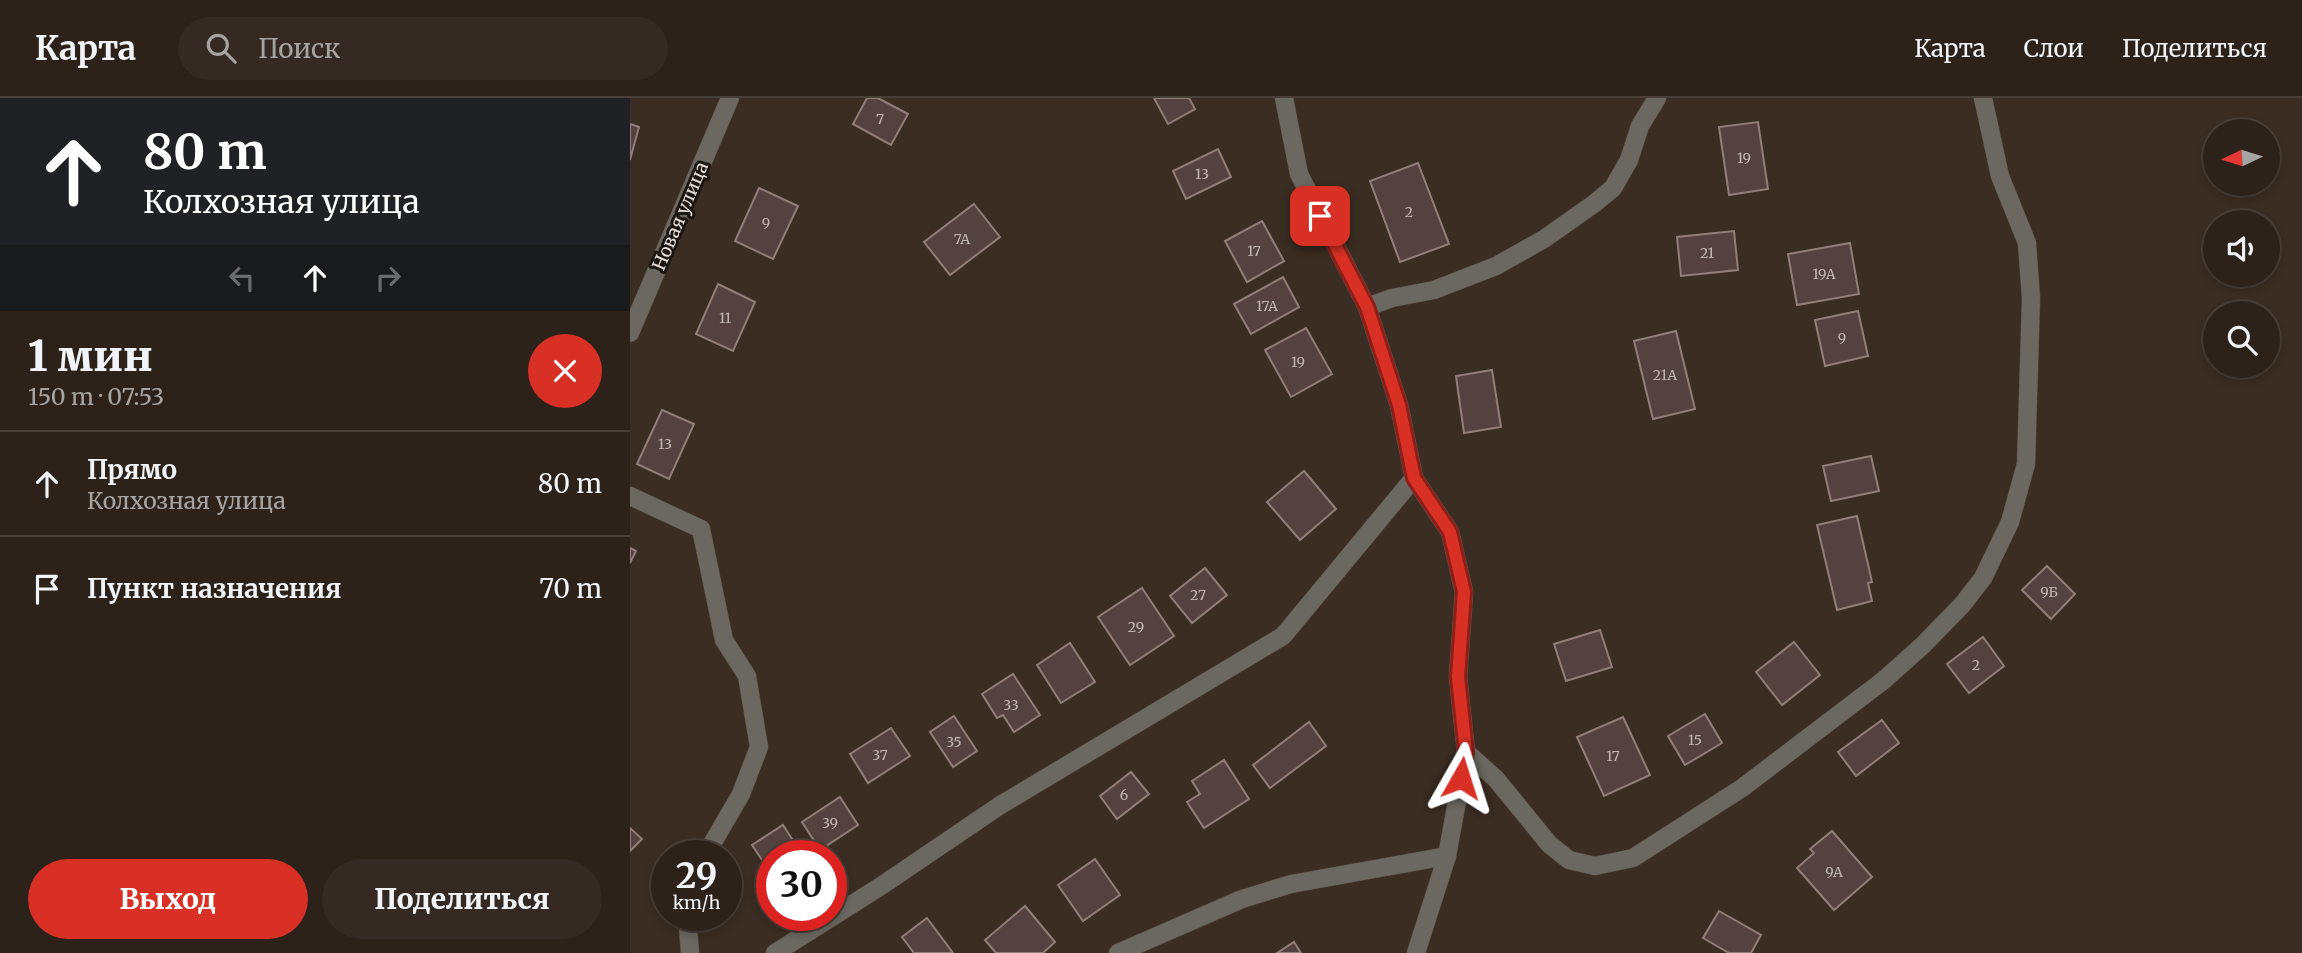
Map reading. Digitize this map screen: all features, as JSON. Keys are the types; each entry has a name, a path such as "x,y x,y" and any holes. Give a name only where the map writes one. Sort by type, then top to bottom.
{"street":[{"name":"Новая улица","path":"630,333 730,98"},
{"path":"1284,98 1298,174 1367,307 1399,405 1414,478 1450,532 1464,592 1458,677 1466,752 1447,856 1416,953"},
{"path":"1367,307 1392,298 1434,290 1496,266 1564,225 1613,188 1629,160 1640,126 1657,98"},
{"path":"1466,752 1496,779 1549,844 1569,860 1595,866 1633,858 1742,788 1884,680 1923,646 1962,605 1983,578 2010,522 2026,464 2031,298 2027,243 2000,176 1983,98"},
{"path":"775,953 881,886 999,806 1283,636 1414,478"},
{"path":"630,496 701,529 724,640 747,676 759,747 741,794 714,840"},
{"path":"1118,953 1242,899 1291,884 1447,856"},
{"path":"688,931 690,953"}],"building":[{"path":"867,98 878,98 908,114 891,145 853,124"},
{"path":"1154,98 1189,98 1195,109 1168,124"},
{"path":"1758,122 1768,189 1729,195 1719,127"},
{"path":"630,124 639,127 630,160"},
{"path":"1218,149 1231,177 1186,199 1173,171"},
{"path":"1418,163 1449,244 1400,262 1370,181"},
{"path":"759,188 798,206 773,259 735,241"},
{"path":"974,204 1000,237 950,275 924,242"},
{"path":"1262,221 1284,261 1247,282 1225,241"},
{"path":"1734,231 1738,270 1681,276 1677,237"},
{"path":"1850,243 1859,294 1797,305 1788,254"},
{"path":"1283,277 1299,307 1251,334 1234,304"},
{"path":"718,284 755,302 733,351 696,334"},
{"path":"1858,311 1868,356 1825,366 1815,320"},
{"path":"1306,328 1332,374 1291,397 1265,350"},
{"path":"1676,331 1695,409 1653,419 1634,341"},
{"path":"1492,370 1501,427 1464,433 1456,376"},
{"path":"662,410 694,424 669,479 637,464"},
{"path":"1871,456 1879,491 1831,501 1823,466"},
{"path":"1304,471 1336,509 1300,540 1267,502"},
{"path":"1857,516 1872,582 1868,583 1872,601 1837,610 1817,525"},
{"path":"630,548 636,551 630,563"},
{"path":"2047,566 2075,594 2051,619 2022,590"},
{"path":"1205,568 1227,595 1192,623 1170,596"},
{"path":"1142,588 1174,636 1130,665 1098,617"},
{"path":"1600,630 1612,667 1566,681 1554,644"},
{"path":"1983,637 2004,666 1969,693 1947,664"},
{"path":"1794,642 1820,675 1782,705 1756,672"},
{"path":"1070,643 1095,682 1061,703 1037,665"},
{"path":"1013,674 1040,715 1014,732 1003,715 997,718 982,694"},
{"path":"1705,714 1722,743 1685,765 1668,736"},
{"path":"954,716 977,751 953,767 930,732"},
{"path":"1623,717 1650,775 1604,796 1577,737"},
{"path":"1882,720 1899,743 1856,776 1838,752"},
{"path":"1309,722 1326,746 1270,788 1253,765"},
{"path":"891,728 910,756 868,783 850,754"},
{"path":"1224,760 1249,799 1204,828 1187,802 1200,794 1192,781"},
{"path":"1131,772 1149,794 1117,819 1100,796"},
{"path":"840,797 858,825 835,840 814,840 802,822"},
{"path":"783,825 793,840 760,840"},
{"path":"630,828 642,839 630,851"},
{"path":"1832,831 1872,877 1834,910 1797,868 1814,853 1810,849"},
{"path":"1095,859 1120,895 1083,921 1058,885"},
{"path":"1025,906 1055,942 1043,953 996,953 985,940"},
{"path":"1719,911 1761,935 1751,953 1729,953 1703,938"},
{"path":"927,918 953,953 914,953 902,937"},
{"path":"1294,942 1301,953 1277,953"}],"route":[{"path":"1320,216 1367,307 1399,405 1414,478 1450,532 1464,592 1458,677 1466,752 1461,778"}]}
